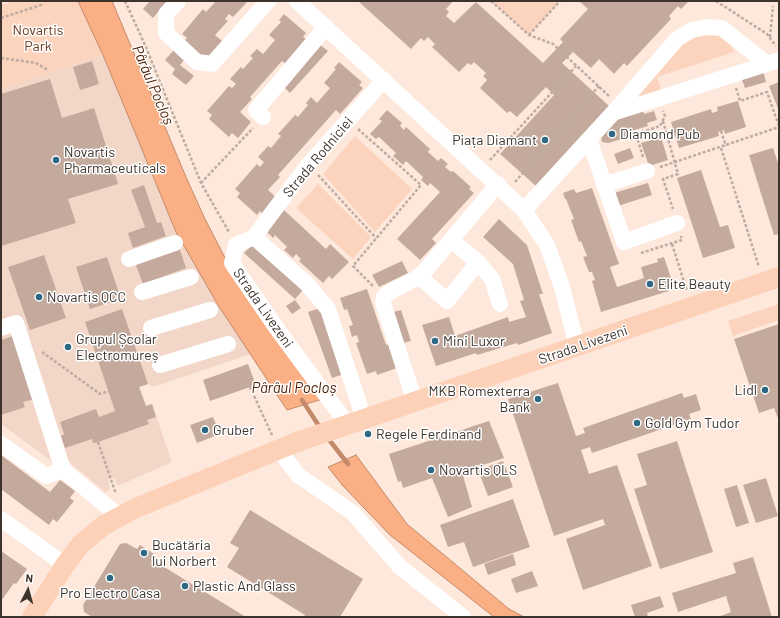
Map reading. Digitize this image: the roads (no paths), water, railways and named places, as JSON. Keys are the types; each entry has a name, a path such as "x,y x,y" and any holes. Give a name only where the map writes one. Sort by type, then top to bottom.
{"main road":[{"name":"Strada Livezeni","path":"32,617 65,565 81,544 119,509 275,442 297,442 779,278"}],"street":[{"path":"178,1 166,14 166,33 197,62 212,64 268,1"},
{"path":"297,1 477,165 504,185 524,210 547,246 562,287 577,347"},
{"path":"263,117 256,110 326,27"},
{"path":"524,210 616,109 677,39 692,30 707,27 722,28 777,59"},
{"path":"616,109 777,59"},
{"name":"Strada Rodniciei","path":"254,237 308,165 384,80"},
{"path":"589,139 624,242 677,224"},
{"path":"604,185 647,171"},
{"path":"415,402 383,303 384,298 388,293 419,276 504,185"},
{"path":"254,237 307,284 328,309 352,424"},
{"name":"Strada Livezeni","path":"254,237 236,245 232,263 275,326 352,424"},
{"path":"451,240 478,262 492,279 500,304"},
{"path":"129,259 175,243"},
{"path":"419,276 447,301 478,262"},
{"path":"142,292 191,277"},
{"path":"151,328 210,310"},
{"path":"1,328 16,323 63,470 119,509"},
{"path":"160,365 228,344"},
{"path":"275,442 298,475 353,513 400,567 463,617"},
{"path":"1,444 46,476 63,470"},
{"path":"1,519 65,565"}],"water":[{"name":"Pârâul Pocloș","path":"78,1 112,1 186,177 205,219 236,279 323,399 287,410 218,305 176,232 103,55"},
{"path":"356,455 407,524 509,609 524,617 494,617 390,535 343,486 328,467"}],"waterway":[{"name":"Pârâul Pocloș","path":"302,400 321,429"},
{"name":"Pârâul Pocloș","path":"327,437 348,464"}],"place":[{"name":"Diamond Pub","path":"612,134"},
{"name":"Piața Diamant","path":"545,140"},
{"name":"Novartis Pharmaceuticals","path":"56,160"},
{"name":"Elite Beauty","path":"650,284"},
{"name":"Novartis QCC","path":"39,297"},
{"name":"Mini Luxor","path":"435,341"},
{"name":"Grupul Școlar Electromureș","path":"68,347"},
{"name":"Lidl","path":"765,390"},
{"name":"MKB Romexterra Bank","path":"538,399"},
{"name":"Gold Gym Tudor","path":"637,423"},
{"name":"Gruber","path":"205,430"},
{"name":"Regele Ferdinand","path":"368,434"},
{"name":"Novartis QLS","path":"431,470"},
{"name":"Bucătăria lui Norbert","path":"144,553"},
{"name":"Pro Electro Casa","path":"110,578"},
{"name":"Plastic And Glass","path":"185,586"}],"park label":[{"name":"Novartis Park","path":"38,38"}]}
